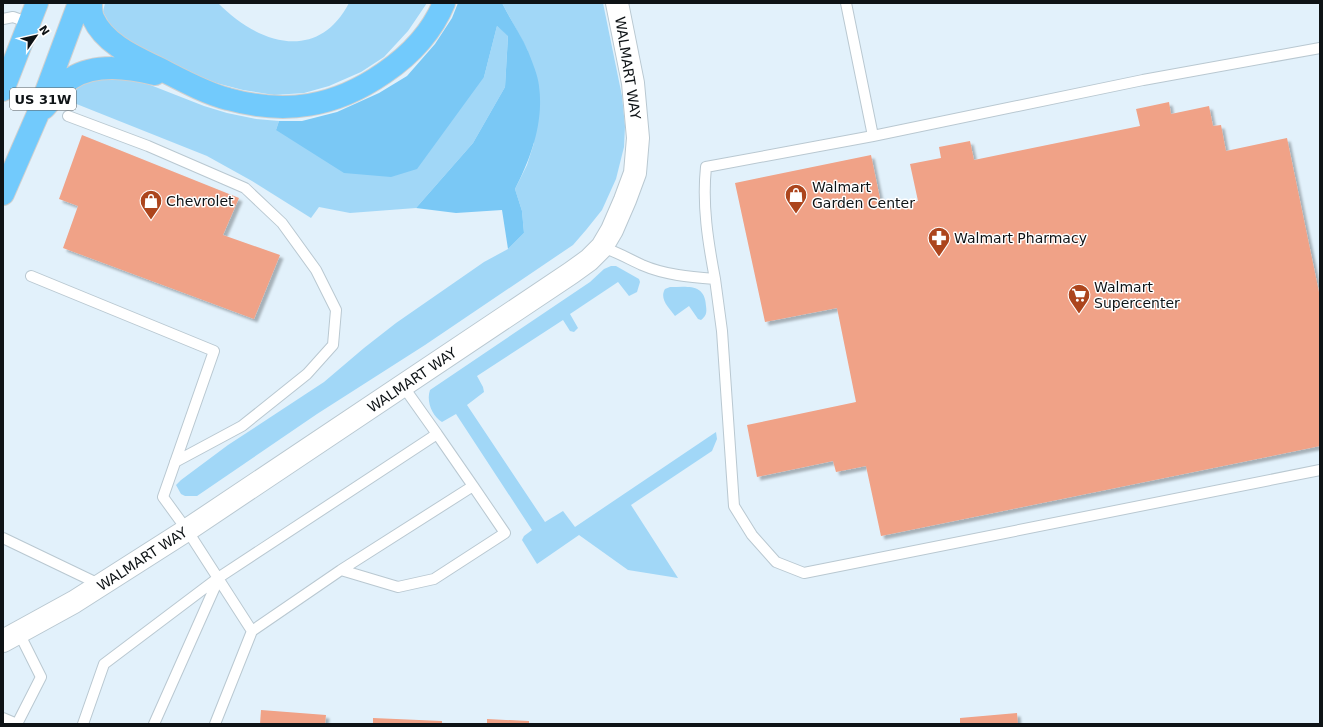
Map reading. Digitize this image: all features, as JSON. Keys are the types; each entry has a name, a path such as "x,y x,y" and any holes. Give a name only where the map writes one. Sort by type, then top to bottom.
{"highway":[{"name":"US 31W","path":"3,194 37,116 79,3"},
{"path":"90,3 92,16 106,36 128,53 185,82 228,99 261,105 296,107 331,101 366,85 398,64 424,37 444,3"},
{"name":"US 31W","path":"3,90 34,13"},
{"path":"37,116 72,78 91,70 126,69 141,71 185,82"}],"street":[{"name":"WALMART WAY","path":"11,637 74,602 187,530 571,273 589,260 602,247 625,200 635,173 638,138 633,83 617,3"}],"lane":[{"path":"846,3 873,136"},
{"path":"3,19 34,13"},
{"path":"1320,48 1143,80 873,136 706,167 704,184 705,212 722,331 734,506 752,535 776,562 804,573 1320,470"},
{"path":"68,116 148,146 245,188 282,223 316,270 336,310 333,345 307,374 242,426 175,462"},
{"path":"602,247 643,265 673,275 715,279"},
{"path":"31,276 214,350 163,497 187,530 252,631"},
{"path":"342,570 398,587 434,579 505,533 403,386"},
{"path":"83,724 104,664 218,578 436,434"},
{"path":"215,724 252,631 342,570 473,486"},
{"path":"3,538 101,585"},
{"path":"154,724 218,578"},
{"path":"3,718 17,724 41,677 11,637"}],"shaded area":[{"path":"105,3 218,3 250,28 268,37 286,41 304,40 321,34 336,22 349,3 427,3 408,31 384,57 361,72 329,86 304,93 274,95 243,90 216,83 156,60 118,39 103,12"},
{"path":"458,3 502,3 528,51 535,68 538,82 540,113 538,126 531,152 515,189 522,211 524,233 508,249 502,210 456,213 416,208 473,143 505,87 508,36 497,26 484,77 417,169 391,177 344,173 276,130 279,121 302,121 337,112 379,93 407,76 435,44 452,18"},
{"path":"502,3 603,3 622,96 625,126 624,147 616,179 602,210 573,245 425,345 317,414 197,496 185,496 181,494 176,485 181,480 228,445 324,382 396,323 484,262 508,249 524,233 522,211 515,189 527,165 534,143 528,51"},
{"path":"497,26 508,35 505,87 473,143 416,208 350,213 319,207 311,218 252,181 207,156 69,101 73,86 93,77 135,79 204,106 227,113 256,119 279,121 276,130 484,77"},
{"path":"611,266 616,266 639,279 640,282 637,292 629,296 618,282 570,314 578,328 574,332 570,331 563,320 477,376 484,392 467,405 545,522 563,511 575,527 716,432 717,439 712,451 631,505 678,578 628,570 579,535 537,564 522,540 524,536 532,530 456,414 442,422 435,416 429,403 430,390 590,282 604,269"},
{"path":"670,287 689,287 699,290 705,299 706,314 704,317 701,320 698,319 689,306 675,316 664,300 663,296 665,289"}],"building":[{"name":"Walmart Supercenter","path":"1169,102 1171,114 1209,106 1213,126 1221,125 1226,151 1287,138 1320,297 1320,446 881,536 866,466 836,472 833,461 757,477 747,425 856,402 837,308 765,322 735,183 871,155 882,208 918,201 910,164 941,158 939,147 970,141 974,160 1140,126 1136,109"},
{"name":"Chevrolet","path":"82,135 239,198 223,235 280,255 254,319 63,248 78,206 59,199"},
{"path":"261,710 326,715 325,724 260,724"},
{"path":"1017,713 1018,724 960,724 960,718"},
{"path":"373,718 442,721 442,724 373,724"},
{"path":"487,719 529,721 529,724 487,724"}],"place":[{"name":"Walmart Garden Center","path":"796,214"},
{"name":"Chevrolet","path":"151,220"},
{"name":"Walmart Pharmacy","path":"939,258"},
{"name":"Walmart Supercenter","path":"1079,314"}]}
